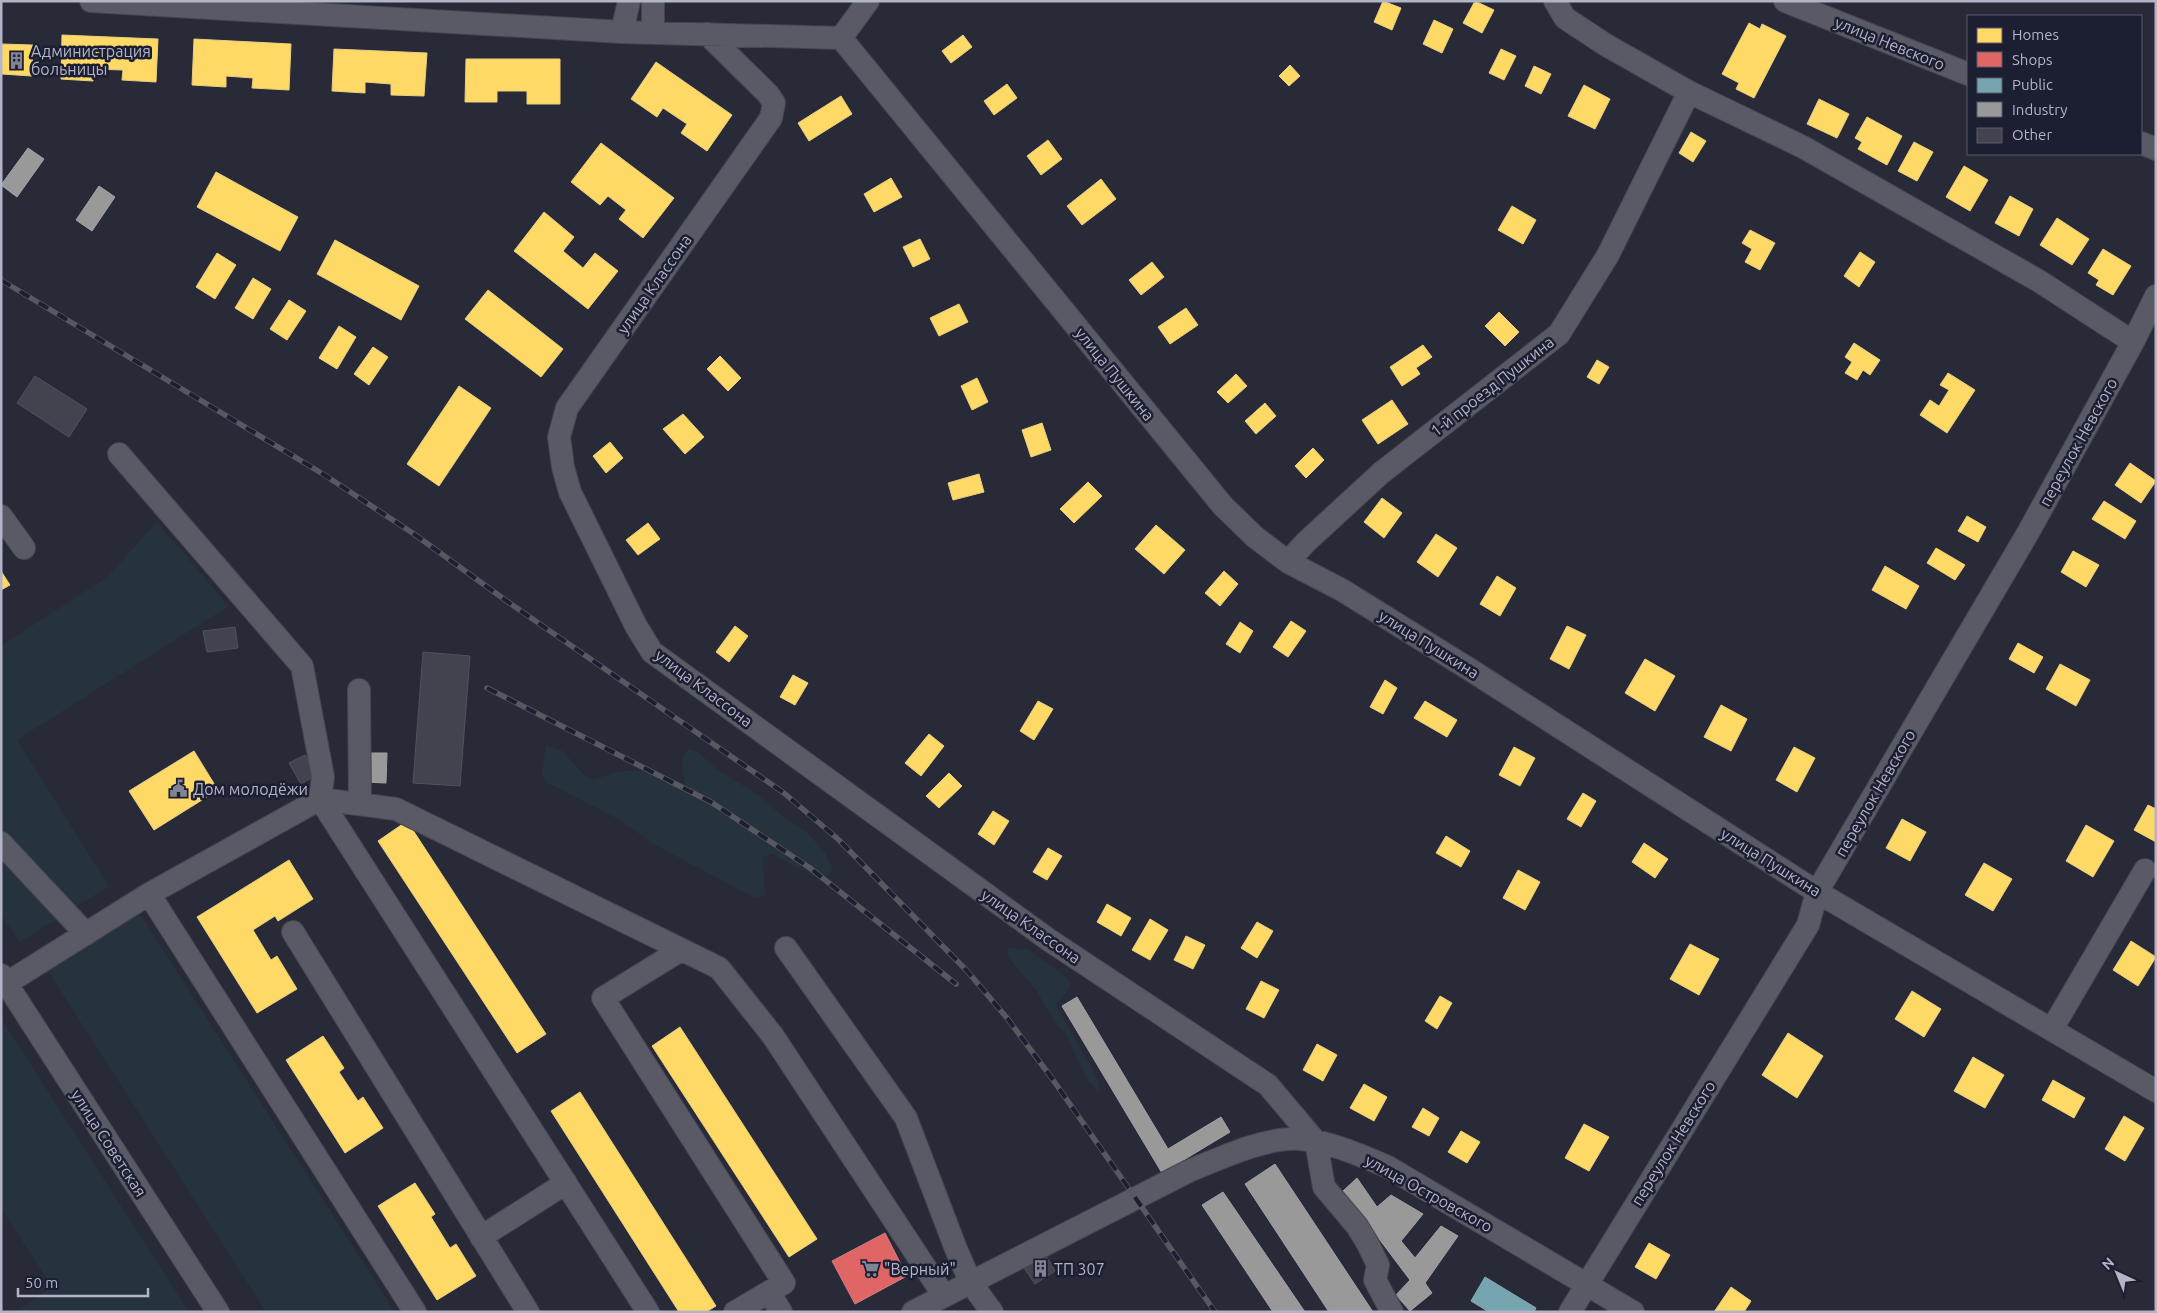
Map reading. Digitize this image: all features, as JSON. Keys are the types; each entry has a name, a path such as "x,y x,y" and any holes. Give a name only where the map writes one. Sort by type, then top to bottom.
{"street":[{"path":"92,1 622,32 841,38 868,1"},
{"path":"622,32 629,1"},
{"path":"653,1 653,32"},
{"path":"1555,1 1565,18 1606,45 1688,92 1803,147 2039,281 2133,342"},
{"name":"улица Невского","path":"1785,1 1967,74"},
{"name":"улица Классона","path":"707,34 768,94 774,103 771,118 567,408 560,437 562,467 570,492 636,626 652,652 1034,929 1268,1085 1316,1142"},
{"name":"улица Пушкина","path":"841,38 1224,506 1255,537 1288,562 1342,590 1469,669 1817,892 2156,1091"},
{"name":"1-й проезд Пушкина","path":"1288,562 1381,472 1559,334 1608,255 1688,92"},
{"path":"2142,143 2156,149"},
{"name":"переулок Невского","path":"1570,1312 1808,925 1817,892 2029,531 2133,342 2156,296"},
{"path":"119,454 302,666 323,776 320,799 648,1312"},
{"path":"1,516 24,548"},
{"path":"359,690 360,804"},
{"path":"4,979 86,934 149,894 320,799 396,809 719,968 773,1036 944,1296"},
{"path":"1,843 86,934"},
{"path":"2052,1029 2145,870"},
{"path":"149,894 415,1312"},
{"path":"293,932 528,1312"},
{"path":"786,948 906,1118 971,1283 992,1312"},
{"path":"681,950 603,998 784,1283 735,1312"},
{"name":"улица Советская","path":"4,979 218,1312"},
{"name":"улица Островского","path":"913,1312 1102,1217 1121,1204 1221,1157 1277,1140 1299,1139 1352,1152 1388,1167 1633,1312"},
{"path":"1316,1142 1324,1187 1357,1226 1368,1244 1378,1265 1375,1280 1392,1312"},
{"path":"481,1237 566,1183"},
{"path":"769,1292 781,1312"}],"shaded area":[{"path":"157,522 229,606 17,740 109,886 20,942 1,915 1,646 107,577"},
{"path":"546,745 563,751 581,772 592,780 618,772 634,771 685,784 682,766 683,758 689,749 698,752 718,770 757,794 785,818 808,833 826,854 833,870 827,876 818,878 772,854 763,858 765,895 757,898 749,895 655,845 618,819 546,782 542,774"},
{"path":"140,914 395,1312 266,1312 46,968"},
{"path":"1007,948 1028,949 1066,977 1071,984 1056,1005 1098,1079 1100,1093 1088,1081 1065,1032 1058,1027 1036,990 1008,957"},
{"path":"1,1018 189,1312 15,1312 52,1287 1,1208"}],"building: Homes":[{"path":"1383,1 1401,8 1392,30 1374,22"},
{"path":"1475,1 1494,10 1482,33 1463,23"},
{"path":"1434,20 1453,29 1442,53 1423,44"},
{"path":"1749,23 1760,29 1762,24 1786,36 1754,98 1736,89 1739,83 1722,74"},
{"path":"62,35 158,39 156,82 122,80 123,70 94,69 93,81 61,79"},
{"path":"963,35 972,47 951,63 942,51"},
{"path":"194,39 291,44 289,90 252,88 253,78 226,76 226,87 192,85"},
{"name":"Администрация больницы","path":"1,44 33,45 32,76 1,74"},
{"path":"334,49 427,53 424,96 391,95 391,84 365,82 365,93 332,91"},
{"path":"1501,49 1516,56 1504,80 1489,73"},
{"path":"466,59 560,59 560,104 527,104 527,91 497,91 497,102 465,102"},
{"path":"656,62 732,115 707,151 681,133 687,124 663,108 657,117 631,99"},
{"path":"1290,65 1300,76 1289,86 1279,76"},
{"path":"1534,66 1551,74 1541,94 1525,86"},
{"path":"1007,84 1017,98 994,115 984,101"},
{"path":"1584,85 1610,99 1595,129 1568,116"},
{"path":"841,96 852,114 809,141 798,123"},
{"path":"1819,99 1849,114 1837,138 1807,124"},
{"path":"1867,117 1902,136 1887,165 1858,149 1862,142 1855,138"},
{"path":"1691,132 1706,141 1693,162 1679,153"},
{"path":"1048,140 1062,159 1041,175 1027,156"},
{"path":"1914,142 1933,152 1917,181 1898,171"},
{"path":"601,143 674,198 643,238 619,219 626,210 608,196 600,205 571,182"},
{"path":"1964,166 1988,180 1970,211 1946,197"},
{"path":"216,172 298,217 280,251 197,207"},
{"path":"891,178 902,197 874,212 864,194"},
{"path":"1101,179 1116,199 1082,225 1067,206"},
{"path":"2010,196 2033,209 2019,236 1995,223"},
{"path":"1512,206 1536,220 1523,244 1498,230"},
{"path":"544,212 574,237 563,251 583,268 595,253 618,271 588,309 514,251"},
{"path":"2057,218 2089,239 2072,265 2040,245"},
{"path":"1750,230 1775,243 1760,270 1745,262 1752,249 1742,243"},
{"path":"920,239 930,259 913,267 903,247"},
{"path":"335,240 419,286 401,320 317,274"},
{"path":"2103,249 2131,266 2113,295 2096,285 2099,280 2088,273"},
{"path":"1860,252 1875,262 1859,287 1844,276"},
{"path":"217,253 236,265 215,299 196,287"},
{"path":"1152,262 1164,277 1141,295 1129,280"},
{"path":"253,278 271,289 253,319 235,308"},
{"path":"488,290 563,349 541,377 465,319"},
{"path":"289,300 306,311 287,340 270,329"},
{"path":"959,304 968,322 939,336 930,318"},
{"path":"1186,308 1198,325 1170,344 1158,327"},
{"path":"1499,312 1519,332 1505,346 1485,326"},
{"path":"339,326 356,337 337,369 319,358"},
{"path":"1854,343 1880,360 1870,375 1863,370 1857,380 1845,373 1852,362 1845,357"},
{"path":"1423,345 1432,357 1416,368 1420,374 1402,386 1390,367"},
{"path":"373,347 388,357 369,385 354,374"},
{"path":"720,356 741,378 728,391 707,369"},
{"path":"1597,360 1609,367 1599,384 1587,377"},
{"path":"1948,373 1975,390 1947,433 1920,415 1930,400 1939,406 1949,390 1940,385"},
{"path":"1236,374 1247,386 1228,403 1217,392"},
{"path":"977,378 988,402 972,410 961,386"},
{"path":"459,386 491,408 439,486 407,464"},
{"path":"1392,400 1408,424 1378,444 1362,420"},
{"path":"1265,403 1276,416 1256,434 1245,421"},
{"path":"683,414 704,437 685,454 663,429"},
{"path":"1042,423 1051,450 1031,457 1022,430"},
{"path":"610,442 623,458 606,473 593,456"},
{"path":"1313,448 1324,460 1306,478 1295,466"},
{"path":"2130,463 2156,481 2141,503 2115,485"},
{"path":"979,474 984,492 953,500 948,483"},
{"path":"1088,482 1102,496 1074,523 1060,509"},
{"path":"1382,498 1402,513 1384,538 1364,522"},
{"path":"2104,501 2136,521 2125,539 2092,519"},
{"path":"1967,516 1986,527 1978,542 1958,531"},
{"path":"648,523 660,539 638,555 626,540"},
{"path":"1156,525 1185,550 1164,574 1135,549"},
{"path":"1436,534 1457,548 1438,577 1417,562"},
{"path":"1936,548 1965,565 1955,580 1927,563"},
{"path":"2073,551 2099,565 2086,587 2061,572"},
{"path":"1885,566 1919,586 1906,609 1872,590"},
{"path":"1,571 10,585 1,590"},
{"path":"1224,571 1238,584 1220,606 1205,593"},
{"path":"1497,576 1516,588 1500,616 1480,604"},
{"path":"1291,621 1306,631 1288,657 1273,647"},
{"path":"1240,622 1253,631 1240,653 1226,644"},
{"path":"735,626 748,636 729,662 716,652"},
{"path":"1567,626 1586,635 1569,669 1550,659"},
{"path":"2018,643 2043,657 2034,673 2009,659"},
{"path":"1645,659 1675,676 1655,711 1625,693"},
{"path":"2060,664 2090,680 2076,706 2046,689"},
{"path":"793,675 808,683 795,705 780,697"},
{"path":"1385,680 1397,688 1383,714 1370,707"},
{"path":"1038,701 1053,709 1034,740 1020,731"},
{"path":"1425,701 1457,720 1447,737 1414,718"},
{"path":"1721,705 1747,719 1731,751 1704,737"},
{"path":"929,734 944,746 921,776 905,763"},
{"path":"1514,747 1535,758 1520,786 1499,775"},
{"path":"1794,747 1815,758 1797,792 1776,780"},
{"path":"194,751 218,790 154,830 129,791"},
{"path":"949,773 962,786 939,808 926,796"},
{"path":"1583,793 1596,801 1581,827 1567,819"},
{"path":"2148,805 2156,809 2156,842 2134,830"},
{"path":"993,811 1009,821 994,845 978,834"},
{"path":"1902,819 1926,832 1910,861 1886,848"},
{"path":"407,821 546,1034 517,1053 378,841"},
{"path":"2086,825 2114,841 2093,877 2066,861"},
{"path":"1446,836 1470,851 1461,867 1436,853"},
{"path":"1644,843 1668,859 1655,878 1632,862"},
{"path":"1048,848 1062,856 1047,880 1033,872"},
{"path":"289,860 313,899 278,921 275,916 253,930 271,960 277,956 297,989 257,1013 197,917"},
{"path":"1984,863 2012,879 1993,911 1965,895"},
{"path":"1518,870 1540,882 1525,910 1503,898"},
{"path":"1107,904 1131,918 1121,936 1097,922"},
{"path":"1150,919 1168,930 1150,960 1132,950"},
{"path":"1257,922 1273,931 1257,958 1241,948"},
{"path":"1186,936 1205,945 1193,969 1174,960"},
{"path":"2131,941 2156,957 2138,986 2113,970"},
{"path":"1690,944 1719,959 1699,995 1670,979"},
{"path":"1261,981 1279,990 1264,1018 1246,1009"},
{"path":"1912,991 1941,1009 1924,1037 1895,1019"},
{"path":"1440,996 1452,1003 1437,1029 1425,1021"},
{"path":"680,1027 817,1239 789,1257 652,1046"},
{"path":"1788,1033 1823,1056 1797,1098 1762,1075"},
{"path":"323,1036 344,1068 339,1072 358,1101 363,1097 383,1128 345,1153 286,1060"},
{"path":"1317,1044 1337,1055 1323,1081 1303,1070"},
{"path":"1973,1057 2004,1075 1985,1108 1954,1091"},
{"path":"2053,1080 2085,1098 2074,1118 2042,1100"},
{"path":"1364,1084 1387,1097 1374,1121 1350,1108"},
{"path":"580,1092 716,1306 706,1312 679,1312 551,1111"},
{"path":"1423,1108 1439,1118 1429,1136 1412,1127"},
{"path":"2124,1116 2144,1128 2125,1161 2105,1149"},
{"path":"1584,1124 1609,1137 1589,1171 1565,1158"},
{"path":"1461,1131 1480,1142 1467,1163 1448,1152"},
{"path":"415,1183 435,1214 431,1217 450,1248 456,1244 476,1276 437,1300 378,1206"},
{"path":"1649,1243 1670,1255 1656,1279 1635,1267"},
{"path":"1731,1287 1751,1301 1744,1312 1714,1312"}],"building: Shops":[{"name":"\"Верный\"","path":"885,1233 907,1276 855,1304 832,1261"}],"building: Public":[{"path":"1485,1277 1536,1308 1534,1312 1489,1312 1471,1301"}],"building: Industry":[{"path":"28,148 44,159 17,197 1,185"},
{"path":"99,186 115,197 92,231 76,220"},
{"path":"365,753 387,753 386,783 364,782"},
{"path":"1077,997 1168,1149 1221,1117 1230,1132 1162,1173 1062,1006"},
{"path":"1275,1164 1373,1312 1329,1312 1245,1184"},
{"path":"1357,1178 1377,1207 1391,1195 1423,1214 1401,1241 1415,1258 1441,1226 1458,1236 1425,1283 1432,1293 1410,1311 1396,1295 1410,1280 1343,1191"},
{"path":"1223,1192 1305,1312 1273,1312 1202,1205"}],"building: Other":[{"path":"35,376 87,409 69,437 17,403"},
{"path":"235,627 238,648 207,652 203,631"},
{"path":"423,652 470,656 460,786 413,783"},
{"path":"305,755 316,775 301,784 289,763"},
{"name":"ТП 307","path":"1045,1254 1055,1271 1035,1284 1024,1268"}],"railway":[{"path":"1,280 323,474 414,534 508,602 784,793 839,840 968,972 1007,1018 1051,1077 1215,1312"},
{"path":"487,688 711,802 810,868 956,984"}],"place":[{"name":"Администрация больницы","path":"17,60"},
{"name":"Дом молодёжи","path":"179,789"},
{"name":"\"Верный\"","path":"870,1269"},
{"name":"ТП 307","path":"1040,1269"}]}
